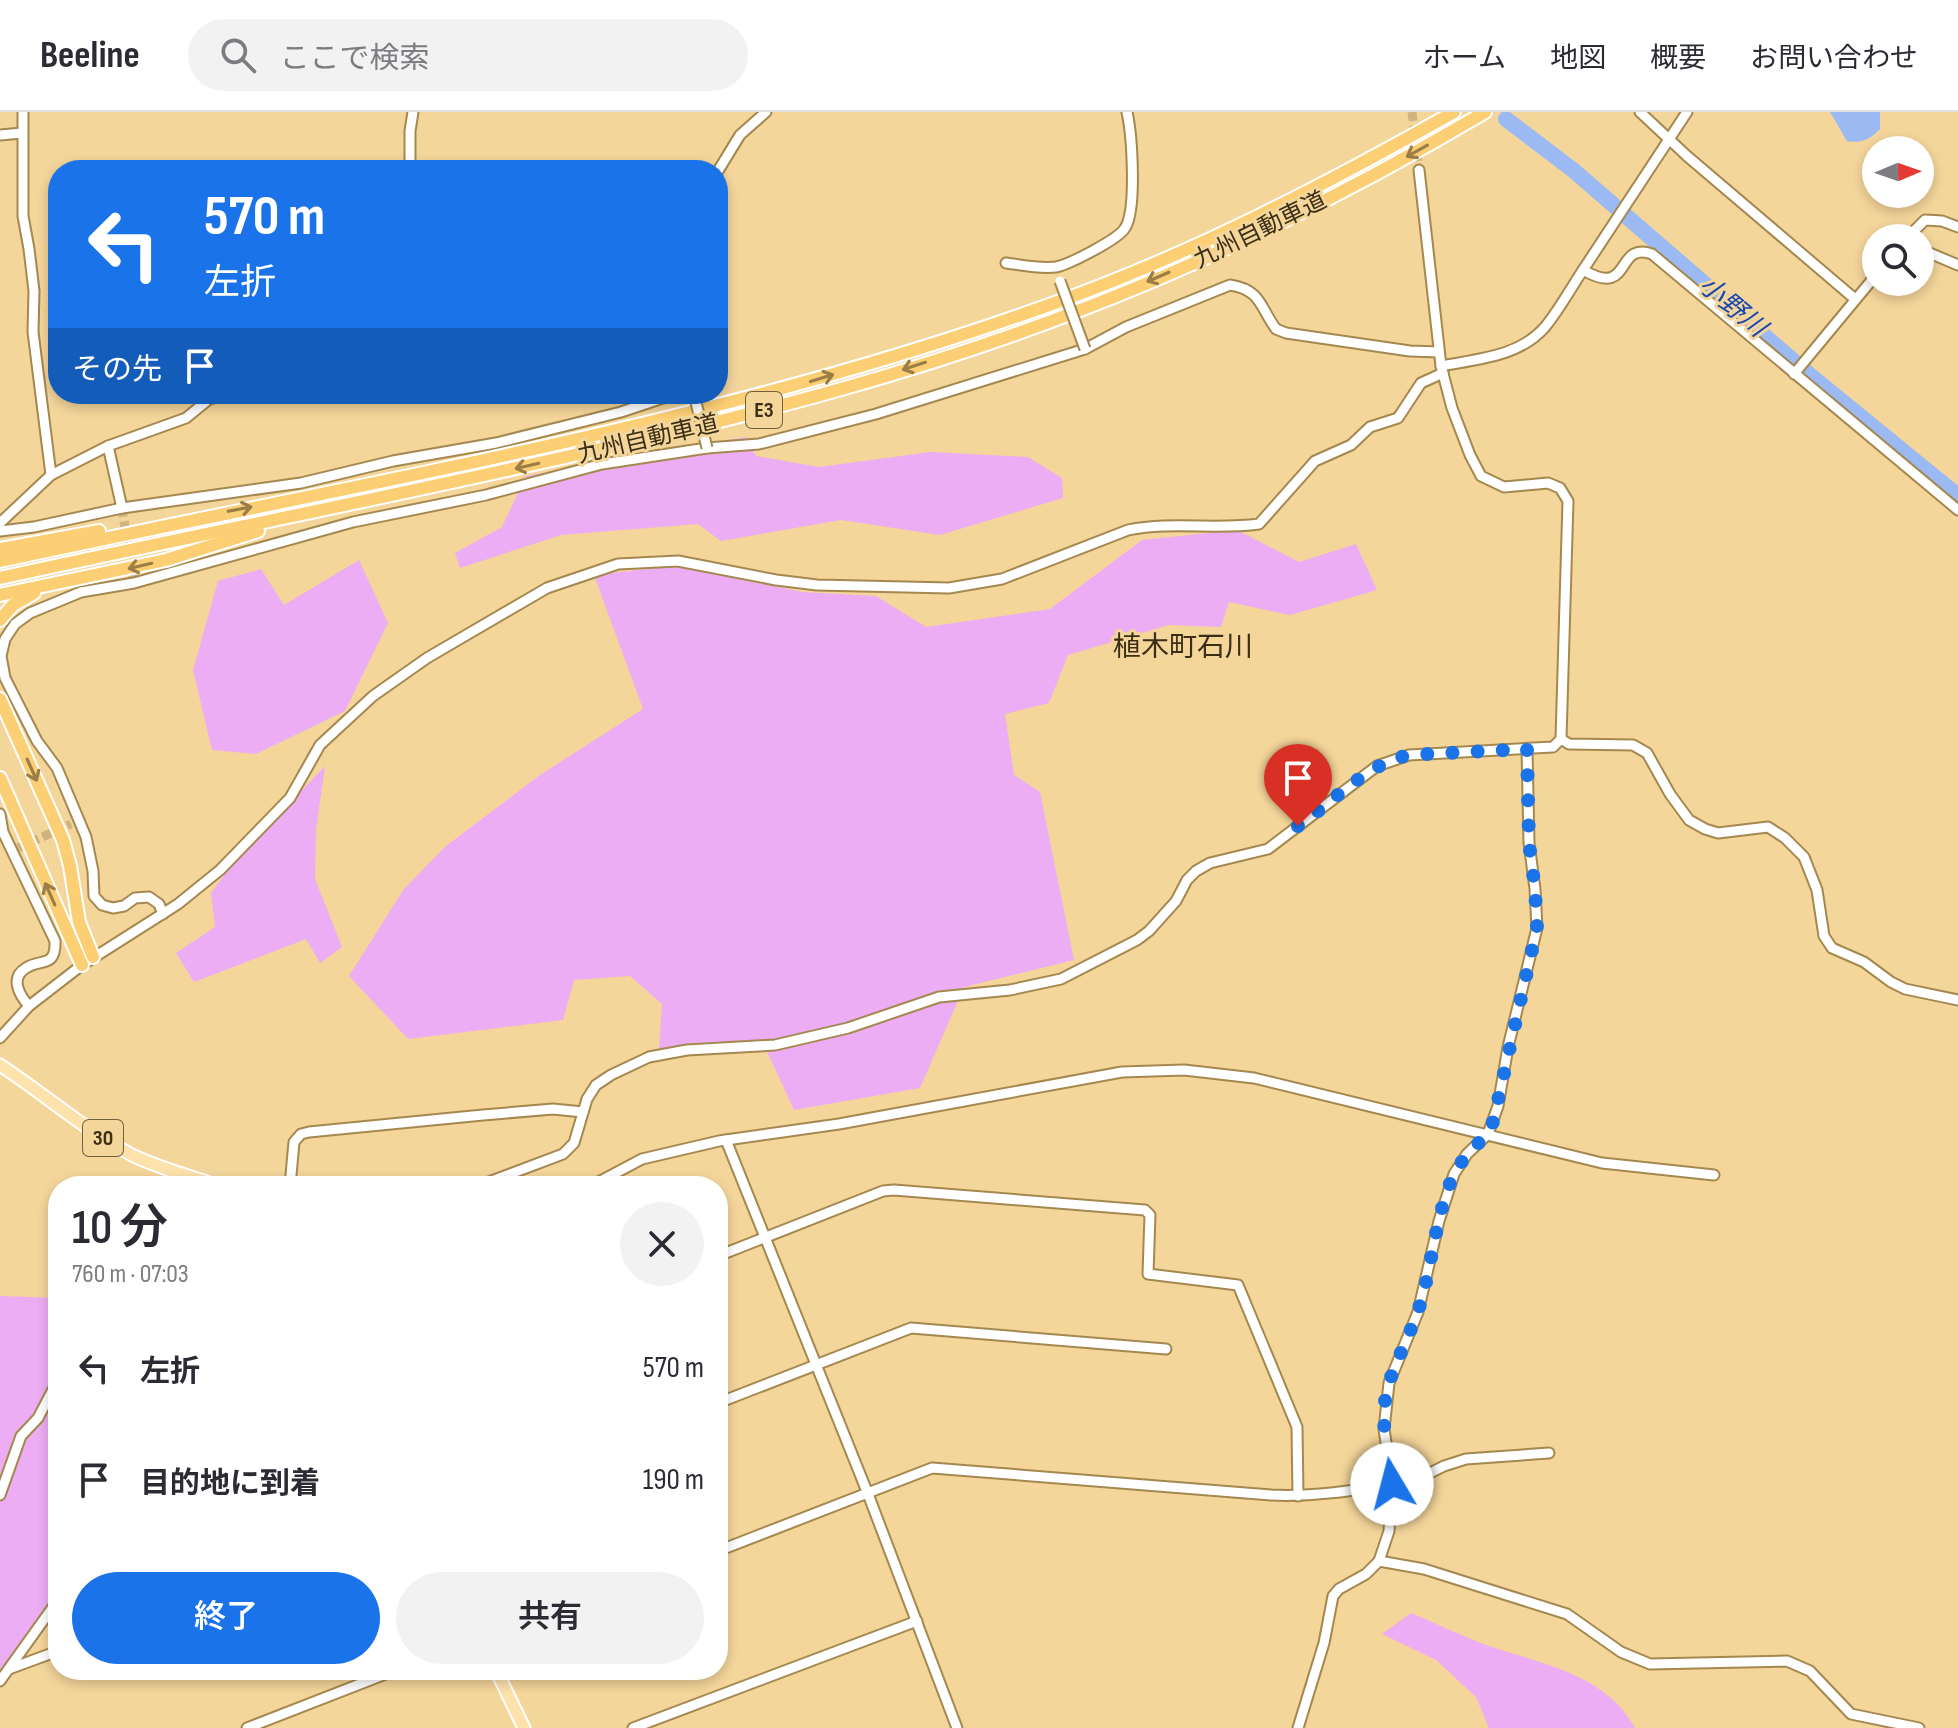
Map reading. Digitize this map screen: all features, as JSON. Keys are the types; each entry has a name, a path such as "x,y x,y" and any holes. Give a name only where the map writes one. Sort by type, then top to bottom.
{"highway":[{"name":"九州自動車道","path":"728,403 913,351 1054,303 1159,261 1327,182 1454,112"},
{"name":"九州自動車道","path":"0,578 322,511 735,418 895,372 1083,309 1202,258 1377,174 1485,112"},
{"name":"九州自動車道","path":"0,561 571,441 725,404"},
{"path":"0,595 166,560 322,511"},
{"path":"0,549 169,518 215,514"},
{"path":"0,620 25,597 87,578"},
{"path":"0,699 63,840 88,961"},
{"path":"0,778 88,961"}],"main road":[{"name":"30","path":"0,1065 97,1135 135,1156 191,1176"},
{"path":"500,1680 524,1728"}],"street":[{"path":"23,112 23,216 34,291 33,332 51,475"},
{"path":"410,160 413,112"},
{"path":"725,160 740,135 766,112"},
{"path":"1006,263 1057,267 1108,242 1127,227 1131,213 1132,139 1127,112"},
{"path":"1640,112 1855,299"},
{"path":"0,1038 29,1006 88,961 178,904 220,870 290,798 320,745 373,696 427,658 547,588 618,564 678,561 817,585 949,588 1002,579 1128,530 1167,525 1226,528 1259,524 1315,461 1351,445 1370,427 1398,418 1421,383 1442,369 1495,356 1524,345 1544,328 1687,112"},
{"path":"0,135 22,133"},
{"path":"505,1176 563,1154 574,1143 583,1112 596,1085 633,1065 668,1052 775,1045 848,1028 939,997 1010,990 1061,979 1149,931 1176,901 1187,880 1196,871 1210,863 1268,849 1377,766 1409,755 1553,747 1561,739 1569,538 1566,496 1560,488 1548,483 1504,487 1481,476 1470,455 1452,408 1442,369 1419,170"},
{"path":"1921,224 1925,220 1942,221 1958,227"},
{"path":"1583,270 1597,278 1608,279 1637,253 1652,254 1958,510"},
{"path":"1934,255 1958,265"},
{"path":"1057,267 1085,349"},
{"path":"163,914 159,904 149,897 135,898 119,908 107,907 94,896 86,837 75,822 57,768 37,741 5,678 1,656 5,639 15,624 30,613 81,592 134,583 353,522 486,495 602,464 707,448 759,444 803,433 997,379 1085,349 1126,327 1230,285 1243,287 1259,299 1276,329 1286,333 1410,351 1439,352"},
{"path":"1795,372 1862,291"},
{"path":"0,523 51,475 108,446 186,418 203,404"},
{"path":"0,531 122,508 301,483 393,461 524,436 641,404"},
{"path":"696,404 707,448"},
{"path":"108,446 122,508"},
{"path":"1561,739 1569,744 1633,745 1647,753 1689,820 1705,829 1718,833 1768,827 1785,838 1804,857 1817,890 1824,936 1832,948 1864,962 1905,989 1958,1000"},
{"path":"1298,1728 1324,1643 1333,1596 1339,1589 1366,1574 1379,1561 1389,1531 1392,1488 1384,1429 1389,1383 1418,1312 1439,1221 1454,1174 1467,1154 1488,1134 1498,1106 1508,1047 1537,928 1529,843 1527,749"},
{"path":"0,814 3,832 16,850 55,941 54,952 48,962 27,967 19,976 18,989 29,1006"},
{"path":"610,1176 642,1159 726,1140 839,1124 1122,1072 1184,1070 1254,1078 1602,1163 1714,1175"},
{"path":"290,1176 292,1146 301,1134 553,1109 583,1112"},
{"path":"726,1140 868,1494 957,1728"},
{"path":"728,1252 883,1191 1145,1210 1150,1215 1148,1274 1238,1285 1297,1427 1298,1496"},
{"path":"728,1399 911,1328 1166,1349"},
{"path":"0,1495 21,1436 38,1418 48,1399"},
{"path":"728,1547 932,1468 1298,1496 1392,1488 1466,1459 1549,1453"},
{"path":"1379,1561 1424,1569 1567,1614 1621,1652 1650,1664 1787,1661 1810,1671 1851,1714 1919,1728"},
{"path":"0,1681 48,1614"},
{"path":"633,1728 917,1621"},
{"path":"9,1669 48,1655"},
{"path":"247,1728 370,1680"}],"shaded area":[{"path":"746,437 756,456 819,467 931,452 1028,457 1062,478 1063,498 940,535 841,520 721,541 698,524 561,535 460,568 455,553 502,527 526,476"},
{"path":"1237,530 1299,562 1356,544 1377,590 1290,615 1229,602 1221,627 1169,625 1068,655 1049,703 1005,714 1014,775 1040,792 1074,960 964,987 920,1088 794,1110 763,1043 659,1049 662,1004 630,976 574,980 563,1020 408,1039 349,976 404,889 446,846 540,775 643,709 594,575 674,566 803,592 876,596 926,627 1050,609 1142,540"},
{"path":"359,560 388,623 345,711 256,754 212,750 193,670 218,581 261,569 284,605"},
{"path":"325,766 316,830 315,879 342,947 320,963 306,939 194,982 176,953 215,927 211,893 235,860"},
{"path":"0,1296 48,1298 48,1608 0,1676"},
{"path":"1411,1613 1477,1641 1570,1673 1607,1694 1635,1728 1489,1728 1476,1697 1436,1660 1382,1634"}],"water":[{"path":"1830,112 1880,112 1880,129 1873,136 1862,136 1862,141 1856,142 1847,141"}],"waterway":[{"name":"小野川","path":"1506,119 1573,170 1812,377 1958,496"}],"tunnel":[{"path":"1412,112 1419,170"},
{"path":"122,508 134,583"},
{"path":"18,848 71,824"}],"district":[{"name":"植木町石川","path":"1183,647"}],"route":[{"path":"1298,826 1361,776 1395,758 1527,749 1529,843 1537,928 1493,1122 1488,1134 1467,1154 1454,1174 1439,1221 1418,1312 1389,1383 1384,1429 1392,1484"}]}
